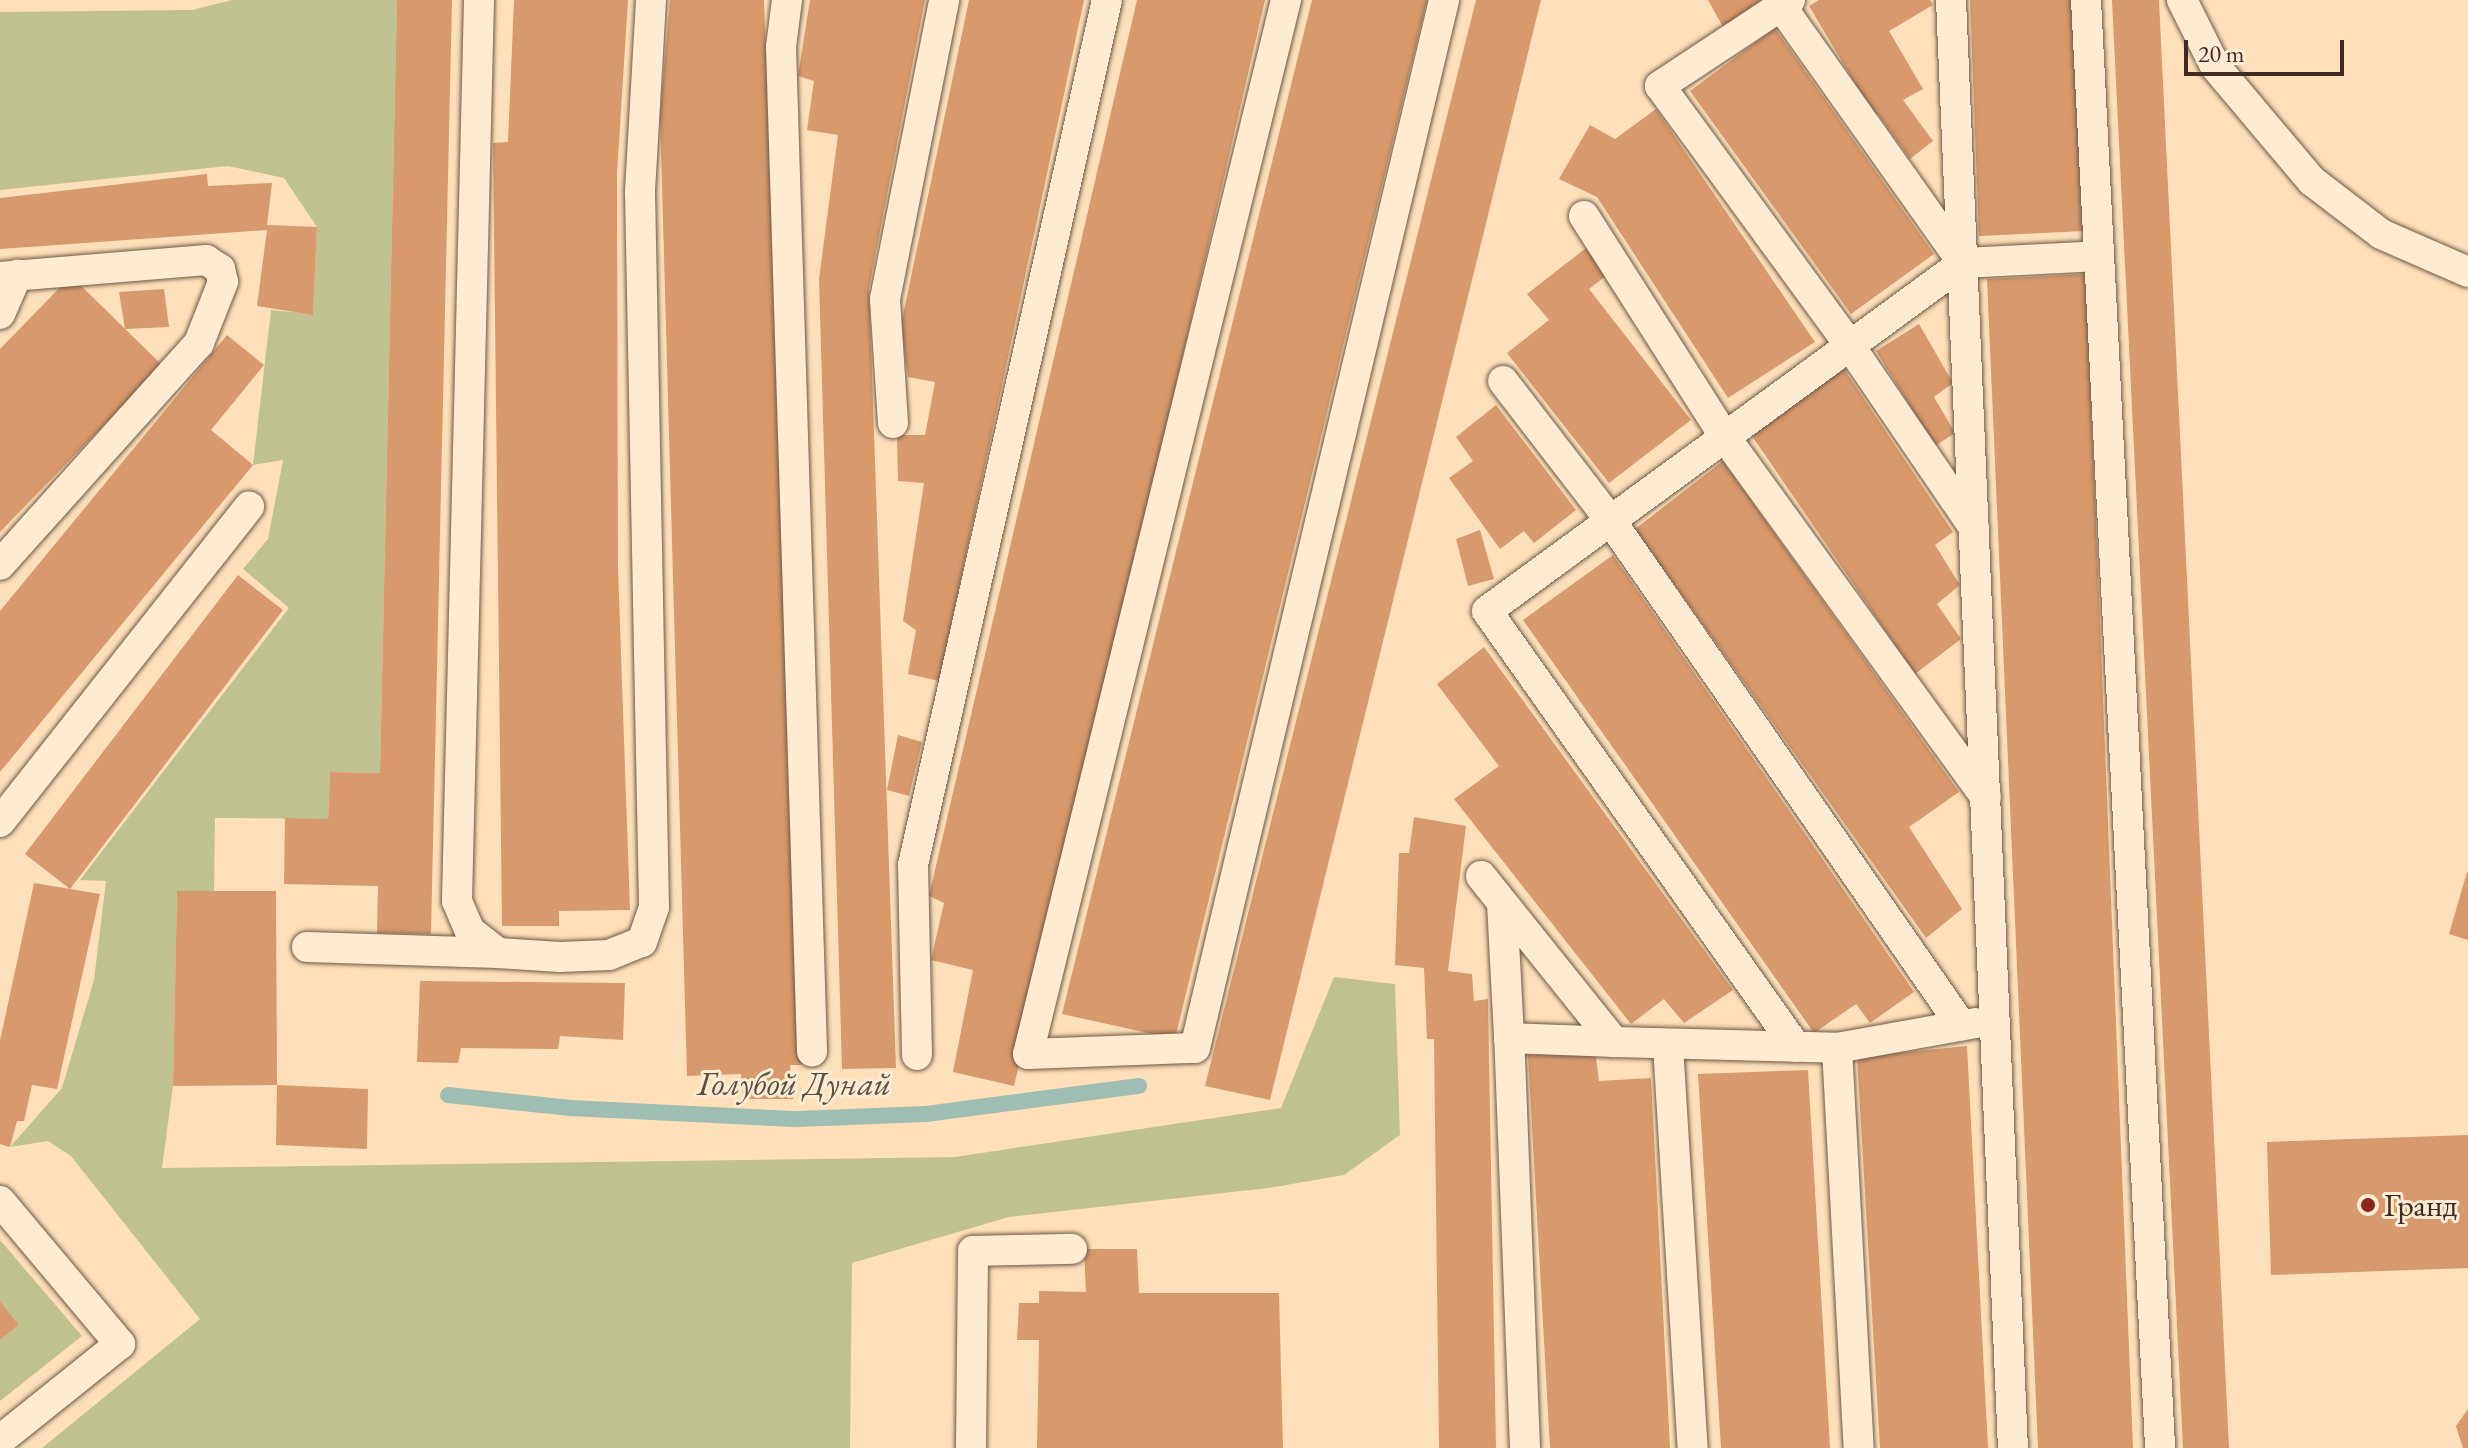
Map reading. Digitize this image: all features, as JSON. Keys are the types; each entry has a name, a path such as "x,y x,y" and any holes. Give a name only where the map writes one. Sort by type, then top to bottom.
{"lane":[{"path":"479,0 457,901 470,931 498,953"},
{"path":"307,947 609,955 642,942 654,907 640,191 651,0"},
{"path":"787,0 781,47 812,1052"},
{"path":"893,423 885,299 944,0"},
{"path":"917,1055 913,865 1107,0"},
{"path":"1286,0 1028,1054 1195,1048 1444,0"},
{"path":"1951,0 2013,1448"},
{"path":"2086,0 2160,1448"},
{"path":"2182,0 2215,66 2312,181 2381,234 2468,272"},
{"path":"1963,263 1785,3 1660,86 1850,346 1974,528"},
{"path":"1584,216 1725,437 1986,797"},
{"path":"1796,1047 1487,611 1963,263 2099,256"},
{"path":"0,314 9,276 206,260 220,269 223,282 199,343 0,565"},
{"path":"1503,381 1611,521 1961,1025"},
{"path":"0,822 249,507"},
{"path":"1481,876 1614,1042"},
{"path":"1502,903 1525,1448"},
{"path":"1509,1038 1837,1048 1995,1019"},
{"path":"1668,1045 1693,1448"},
{"path":"1837,1048 1859,1448"},
{"path":"0,1201 120,1344 0,1440"},
{"path":"971,1448 973,1251 1072,1249"}],"green space":[{"path":"232,0 397,0 380,773 330,772 328,819 215,818 214,892 177,891 173,1086 162,1168 955,1157 1281,1108 1334,977 1395,984 1400,1135 1344,1175 1268,1188 1009,1217 852,1263 850,1448 42,1448 200,1319 71,1156 48,1141 10,1147 62,1088 94,980 106,881 80,880 289,608 243,569 268,539 283,460 253,465 271,310 313,314 317,227 284,178 228,166 0,190 0,12 192,10"},
{"path":"0,1240 82,1336 0,1401 0,1340 19,1325 0,1301"}],"building":[{"path":"397,0 452,0 431,934 377,933 378,886 284,884 285,818 328,819 330,772 380,773"},
{"path":"514,0 628,0 617,174 618,568 630,910 559,911 559,926 502,926 493,143 508,142"},
{"path":"670,0 764,0 802,1065 790,1065 793,1099 743,1099 741,1074 687,1076 660,114"},
{"path":"810,0 925,0 869,288 896,1068 842,1069 819,279 838,135 807,130 814,81 798,76"},
{"path":"969,0 1084,0 939,681 908,674 916,630 903,621 924,483 898,481 897,435 925,435 935,382 908,377 901,325"},
{"path":"1137,0 1265,0 1014,1086 953,1072 973,970 931,960 944,903 929,896"},
{"path":"1312,0 1427,0 1175,1039 1062,1014"},
{"path":"1476,0 1541,0 1270,1100 1205,1086"},
{"path":"1708,0 1765,0 1723,27"},
{"path":"1819,0 1930,0 1933,5 1889,31 1923,89 1903,100 1933,141 1910,159 1878,114 1875,117 1809,6"},
{"path":"1970,0 2076,0 2085,231 1979,236"},
{"path":"2112,0 2159,0 2229,1448 2183,1448"},
{"path":"1775,28 1934,254 1851,314 1690,91"},
{"path":"1656,109 1815,342 1728,398 1597,197 1559,179 1590,125 1615,139"},
{"path":"207,174 208,186 272,183 267,225 317,227 313,315 257,306 267,230 0,249 0,198"},
{"path":"1586,248 1607,275 1589,289 1691,420 1609,483 1507,353 1549,320 1527,294"},
{"path":"2086,274 2133,1448 2038,1448 1987,279"},
{"path":"71,276 162,365 0,532 0,349"},
{"path":"164,289 169,327 125,329 119,292"},
{"path":"1919,324 1953,383 1934,397 1955,433 1935,446 1876,351"},
{"path":"227,335 264,365 211,430 253,465 0,772 0,611"},
{"path":"1844,369 1953,532 1935,545 1960,585 1937,604 1961,639 1915,674 1750,433"},
{"path":"1496,405 1576,510 1534,543 1524,531 1500,549 1449,478 1473,461 1456,437"},
{"path":"1723,461 1959,792 1909,827 1962,909 1926,938 1635,529"},
{"path":"1480,530 1494,579 1468,586 1456,539"},
{"path":"1613,555 1914,992 1870,1023 1856,1004 1814,1033 1523,620"},
{"path":"238,575 283,610 70,889 25,854"},
{"path":"1484,647 1733,990 1684,1023 1664,999 1631,1024 1454,799 1499,766 1437,684"},
{"path":"898,735 922,742 909,796 887,790"},
{"path":"1414,817 1466,826 1448,971 1472,974 1474,1001 1488,999 1496,1448 1439,1448 1434,1039 1427,1039 1424,968 1395,965 1399,853 1409,853"},
{"path":"2468,873 2468,940 2449,934"},
{"path":"34,883 100,894 57,1089 32,1085 24,1121 17,1121 10,1147 0,1144 0,1041"},
{"path":"177,891 276,891 277,1085 173,1086"},
{"path":"420,981 625,983 623,1040 560,1036 558,1049 461,1048 458,1063 417,1062"},
{"path":"1967,1046 1988,1448 1880,1448 1857,1057"},
{"path":"1595,1051 1599,1081 1651,1078 1670,1448 1550,1448 1528,1055"},
{"path":"1808,1070 1830,1448 1721,1448 1698,1074"},
{"path":"277,1085 368,1089 367,1149 276,1145"},
{"name":"Гранд","path":"2468,1135 2468,1268 2271,1275 2267,1142"},
{"path":"1084,1249 1137,1249 1139,1293 1279,1293 1283,1448 1037,1448 1039,1340 1017,1340 1019,1303 1039,1303 1039,1291 1086,1292"},
{"path":"0,1301 19,1325 0,1340"},
{"path":"2468,1409 2468,1448 2463,1448 2456,1426"}],"waterway":[{"name":"Голубой Дунай","path":"448,1095 570,1108 798,1119 926,1114 1139,1086"}],"place":[{"name":"Гранд","path":"2368,1205"}]}
